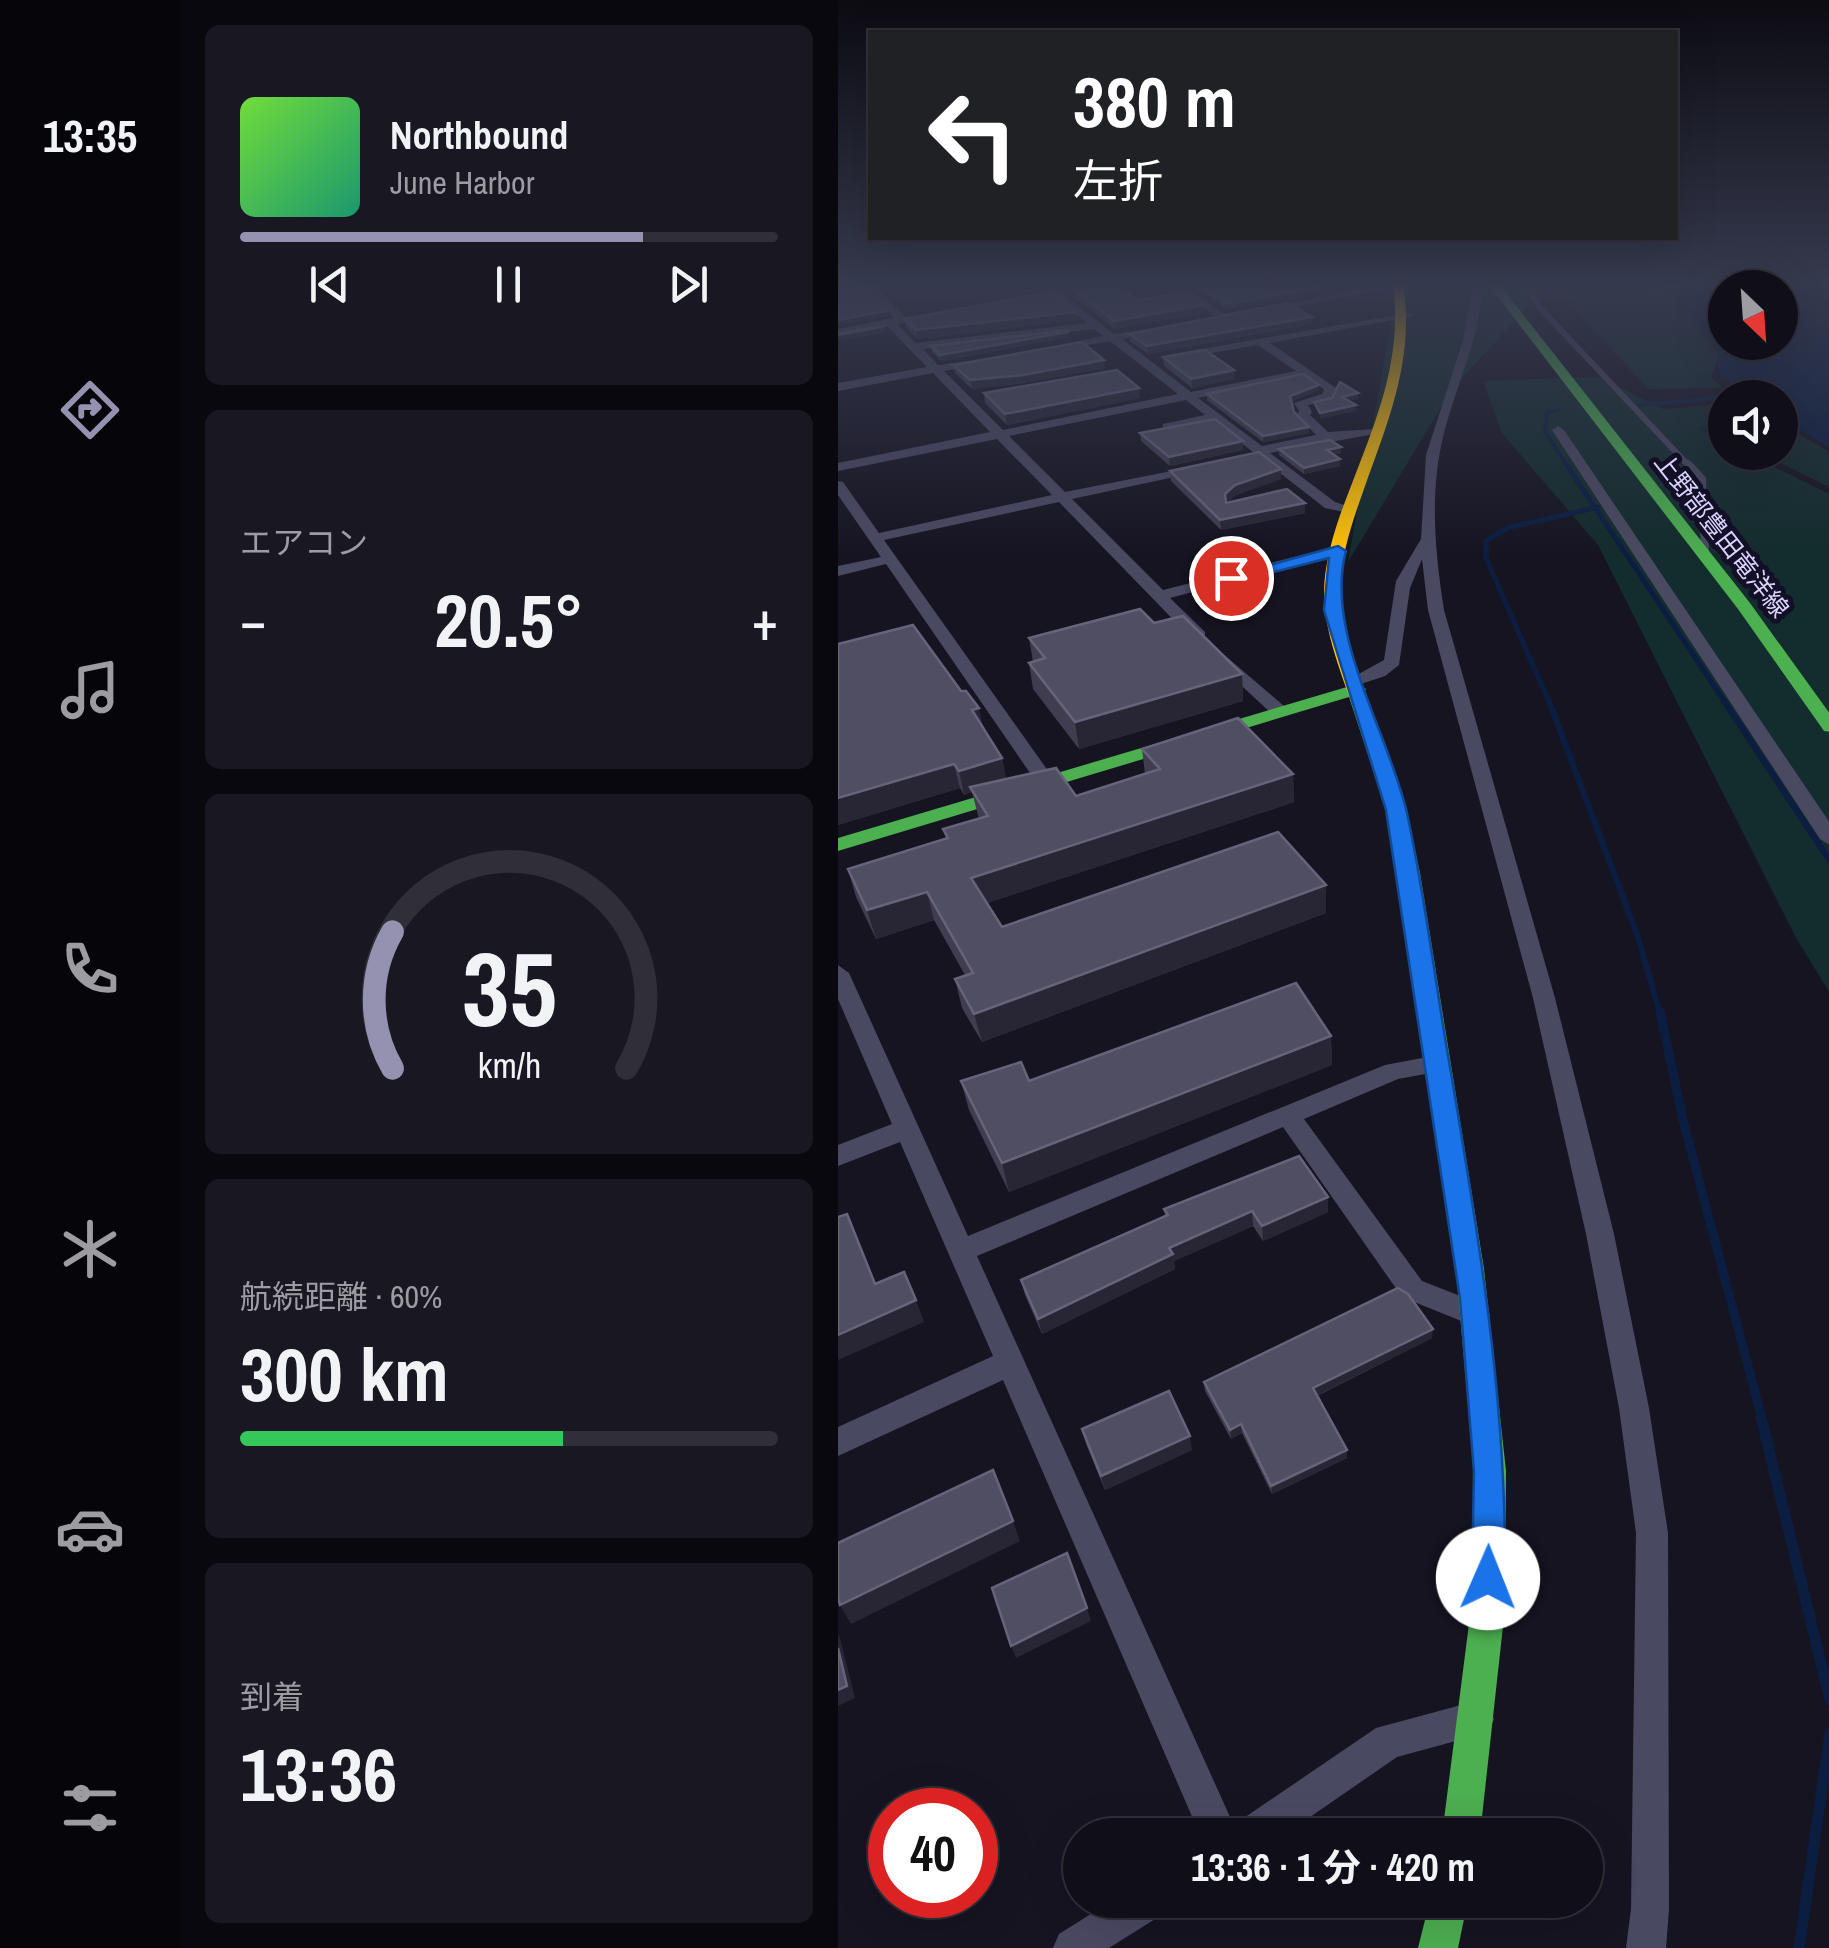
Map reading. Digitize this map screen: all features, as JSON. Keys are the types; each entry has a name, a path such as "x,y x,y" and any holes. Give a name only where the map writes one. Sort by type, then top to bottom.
{"street":[{"path":"838,387 905,375"},
{"path":"944,375 971,396 1000,434 1278,710"},
{"path":"1157,375 1264,452 1297,488 1349,511"},
{"path":"838,467 1291,375"},
{"path":"1310,375 1330,388 1327,397 1300,404 1306,412 1303,415 1325,437"},
{"path":"1391,375 1332,574 1332,610 1396,810 1476,1315 1490,1472 1488,1578 1463,1818"},
{"path":"1456,375 1437,438 1427,540 1436,610 1544,998 1600,1234 1634,1408 1652,1532 1650,1909 1646,1948"},
{"name":"上野部豊田竜洋線","path":"1565,375 1706,557 1830,727"},
{"path":"1168,427 1218,416"},
{"path":"1558,430 1830,839"},
{"path":"1246,457 1325,437 1374,433"},
{"path":"875,538 1209,465"},
{"path":"838,485 1046,782"},
{"path":"838,844 1356,685 1390,666 1401,590 1412,561 1427,540"},
{"path":"1159,596 1338,551"},
{"path":"838,571 890,559"},
{"path":"838,973 1212,1818"},
{"path":"962,1251 1394,1071 1438,1064"},
{"path":"1288,1115 1412,1290 1476,1315"},
{"path":"838,1156 908,1129"},
{"path":"838,1442 1010,1362"},
{"path":"1276,1818 1389,1741 1476,1719"},
{"path":"1073,1948 1121,1918"},
{"path":"1438,1948 1445,1918"}],"lane":[{"path":"1603,375 1702,480 1706,557"}],"green space":[{"path":"1382,375 1465,375 1452,389 1348,562"},
{"path":"1635,375 1712,375 1714,380 1708,380 1708,388 1648,389"},
{"path":"1600,377 1662,409 1708,405 1708,431 1698,427 1708,433 1708,470 1780,470 1829,494 1829,992 1795,936 1598,545 1502,433 1483,381"},
{"path":"1798,433 1829,452 1829,487 1794,470 1798,470"}],"water":[{"path":"1719,375 1829,375 1829,447 1798,429 1798,380 1728,380"}],"building":[{"path":"964,375 1024,375 1023,375 970,380"},
{"path":"1089,375 1123,375 1139,388 1005,414 984,393"},
{"path":"1299,375 1319,385 1290,396 1294,412 1309,427 1263,436 1207,394"},
{"path":"1340,382 1358,393 1342,397 1356,405 1320,413 1314,402 1332,398"},
{"path":"1215,419 1243,441 1169,457 1140,433"},
{"path":"1330,440 1341,447 1327,450 1340,459 1304,468 1279,449"},
{"path":"1259,452 1281,469 1235,485 1225,494 1226,503 1287,489 1305,503 1220,520 1170,471"},
{"path":"1140,609 1154,623 1183,616 1242,674 1075,722 1029,663 1045,658 1029,638"},
{"path":"913,625 961,691 966,691 979,708 972,710 1002,758 959,771 954,764 838,798 838,644"},
{"path":"1238,718 1293,774 971,878 1002,927 1278,832 1326,885 974,1014 955,979 973,973 927,892 867,910 848,869 948,838 943,829 988,816 970,787 1056,768 1076,796 1160,769 1142,749"},
{"path":"1296,983 1331,1036 1002,1163 961,1081 1021,1062 1029,1081"},
{"path":"1299,1156 1328,1197 1262,1226 1252,1211 1169,1248 1173,1254 1038,1319 1021,1280 1168,1215 1164,1209"},
{"path":"847,1214 875,1284 904,1272 916,1300 838,1335 838,1217"},
{"path":"1398,1288 1408,1294 1433,1329 1313,1388 1347,1450 1271,1486 1241,1424 1230,1430 1204,1382"},
{"path":"1169,1391 1190,1436 1101,1476 1082,1429"},
{"path":"993,1470 1013,1521 840,1605 838,1543"},
{"path":"1067,1553 1087,1608 1011,1646 992,1588"},
{"path":"838,1648 847,1686 838,1690"}],"waterway":[{"path":"1639,405 1708,399"},
{"path":"1558,410 1547,413 1545,432 1568,467"},
{"path":"1568,467 1595,508"},
{"path":"1550,704 1486,558 1486,541 1507,528 1595,508"},
{"path":"1595,508 1724,701"},
{"path":"1549,701 1638,937 1660,1014"},
{"path":"1724,701 1830,861"},
{"path":"1660,1011 1683,1120 1762,1419"},
{"path":"1761,1417 1830,1700"},
{"path":"1799,1948 1830,1733"}],"traffic: fast":[{"path":"1564,375 1744,606 1830,727"},
{"path":"838,845 1357,689"},
{"path":"1358,696 1396,809 1410,873 1470,1269 1490,1471 1488,1608 1463,1818"},
{"path":"1438,1948 1445,1918"}],"traffic: slow":[{"path":"1358,696 1335,621 1333,575 1351,504 1396,375"}],"route":[{"path":"1231,578 1338,551 1332,574 1332,610 1396,810 1475,1299 1490,1472 1488,1578"}]}
